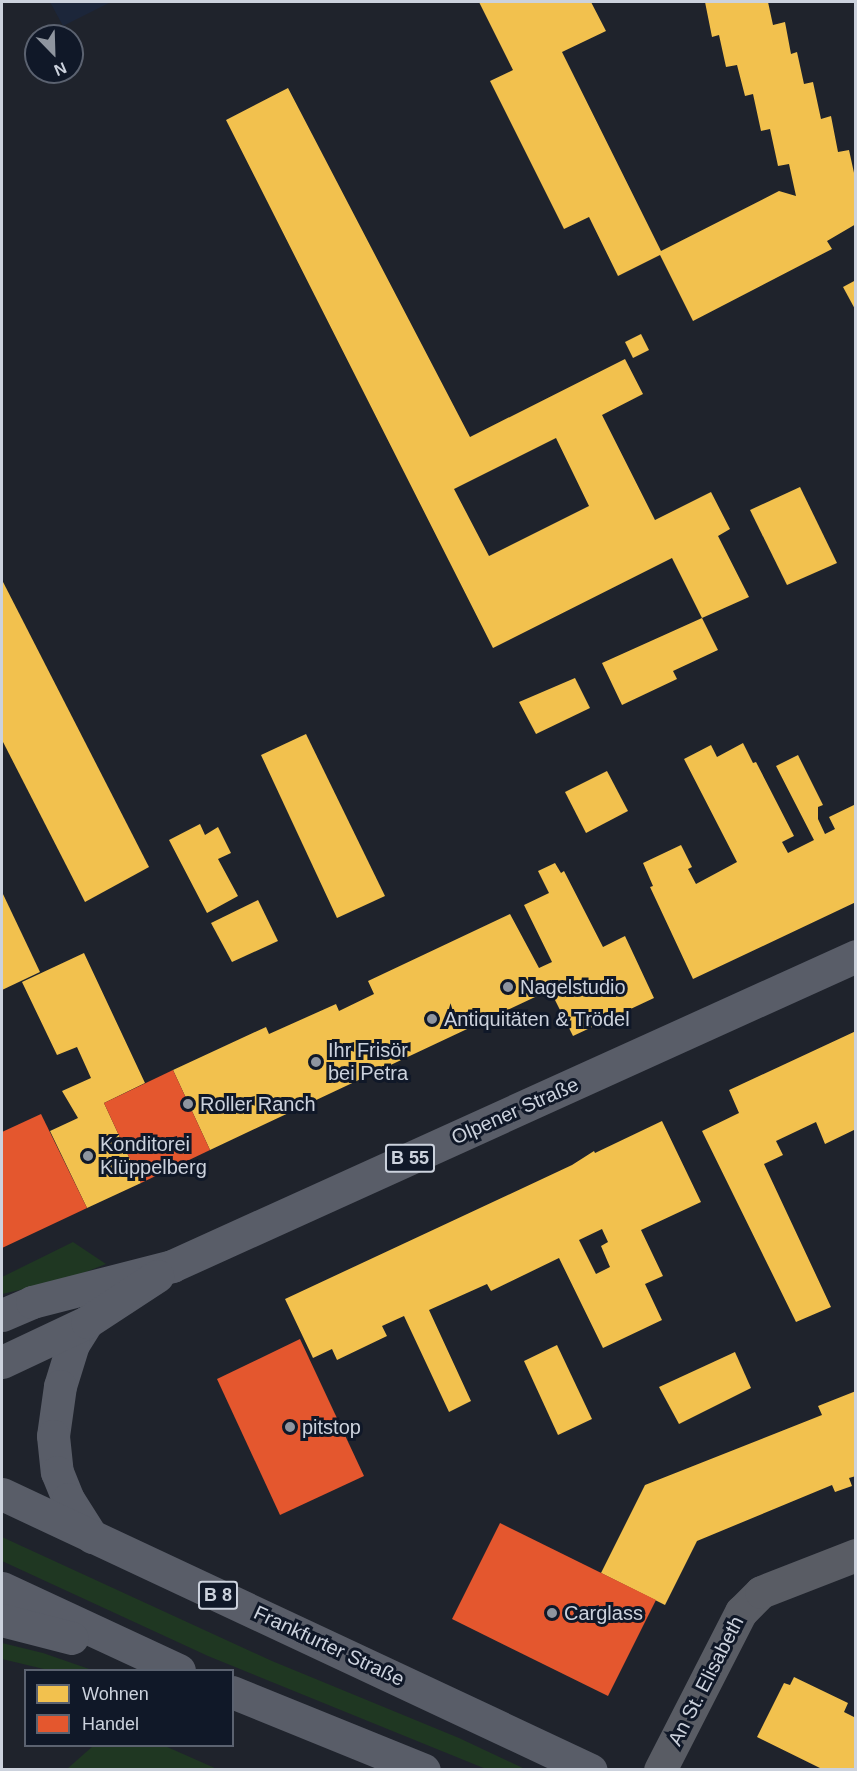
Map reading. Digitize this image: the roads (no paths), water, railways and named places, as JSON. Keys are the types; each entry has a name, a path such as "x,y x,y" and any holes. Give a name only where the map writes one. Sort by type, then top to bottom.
{"main road":[{"name":"Olpener Straße","path":"2,1315 17,1303 172,1266 855,956"},
{"name":"B 55","path":"2,1362 87,1322 172,1266"},
{"path":"87,1322 73,1344 60,1386 53,1436 57,1472 68,1499 92,1537"},
{"name":"Frankfurter Straße","path":"2,1494 591,1770"},
{"path":"2,1588 174,1669"},
{"path":"2,1620 95,1645 166,1669"},
{"path":"234,1693 424,1770"}],"street":[{"name":"An St. Elisabeth","path":"660,1770 741,1612 761,1592 855,1555"}],"place":[{"name":"Nagelstudio","path":"508,987"},
{"name":"Antiquitäten & Trödel","path":"432,1019"},
{"name":"Ihr Frisör bei Petra","path":"316,1062"},
{"name":"Roller Ranch","path":"188,1104"},
{"name":"Konditorei Klüppelberg","path":"88,1156"},
{"name":"pitstop","path":"290,1427"},
{"name":"Carglass","path":"552,1613"}]}
